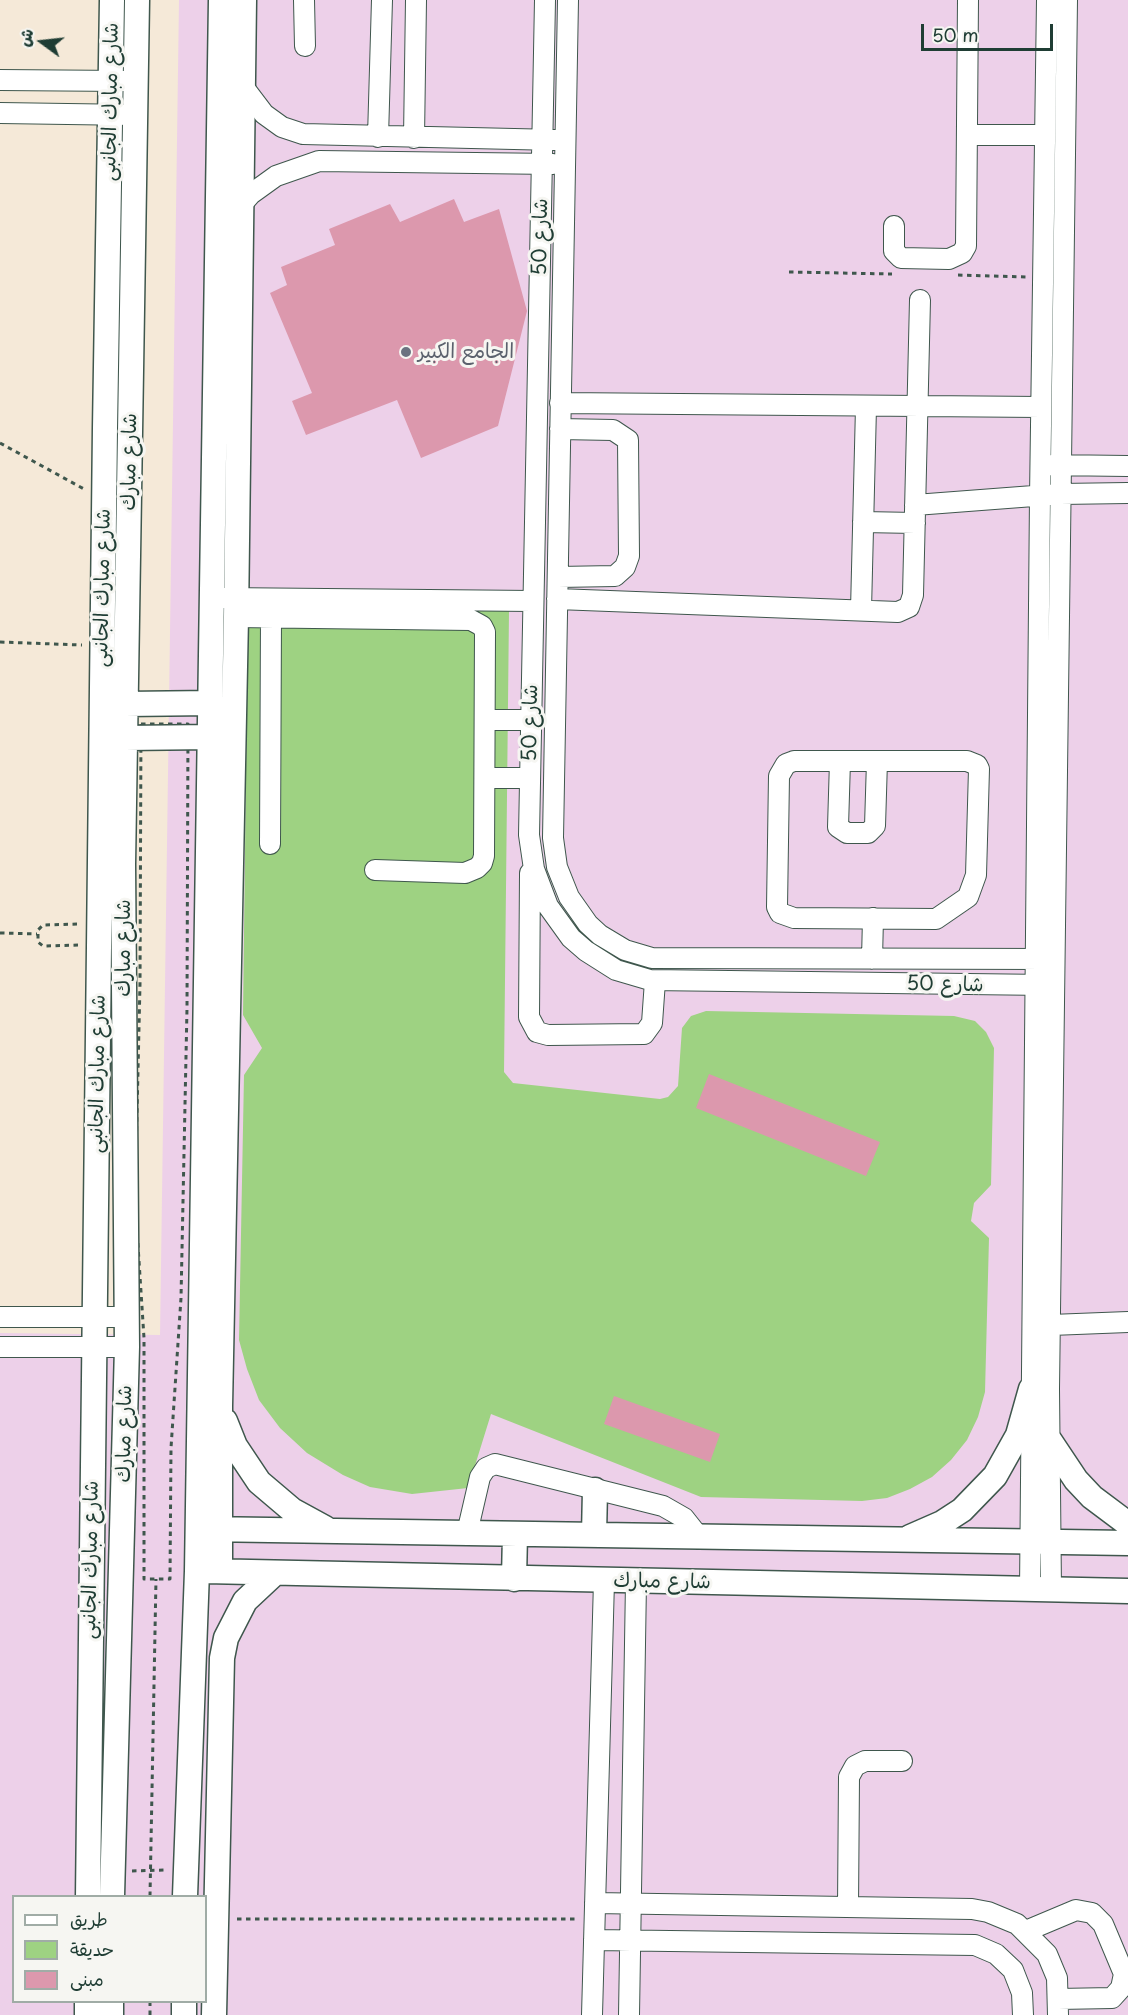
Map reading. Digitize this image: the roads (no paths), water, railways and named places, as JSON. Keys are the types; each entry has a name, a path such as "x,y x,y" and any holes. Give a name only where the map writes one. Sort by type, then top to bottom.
{"main road":[{"name":"شارع مبارك الجانبى","path":"88,1895 112,0"},
{"name":"شارع مبارك","path":"112,1895 127,1347 133,737 125,704 137,0"},
{"path":"185,1895 186,1829 208,1571 217,1053 240,205 230,159 221,0"},
{"path":"209,1529 220,1406 217,1053 200,737 212,703 229,604 218,245 242,85 244,0"},
{"path":"105,428 131,428"},
{"path":"125,704 212,703"},
{"path":"133,737 200,737"},
{"path":"898,1541 942,1523 980,1495 1008,1456 1040,1389"},
{"path":"220,1406 235,1446 259,1482 292,1510 330,1530"},
{"path":"1050,1441 1076,1480 1092,1497 1128,1524"},
{"path":"594,1535 595,1490"},
{"path":"209,1529 1128,1543"},
{"path":"513,1579 515,1534"},
{"name":"شارع مبارك","path":"208,1571 1128,1591"},
{"path":"214,2015 215,1869 222,1658 226,1638 245,1601 275,1573"},
{"path":"186,1829 215,1869"}],"street":[{"path":"304,0 305,46"},
{"path":"378,137 382,0"},
{"path":"414,138 416,0"},
{"name":"شارع 50","path":"544,0 532,601 530,852 539,888 548,906 571,938 586,951 616,970 655,981 1056,985"},
{"name":"شارع 50","path":"568,0 553,838 557,867 568,897 588,924 625,950 652,958 708,960 1057,959"},
{"path":"894,226 894,251 901,258 949,259 962,253 967,239 968,0"},
{"path":"1041,1589 1035,959 1047,0"},
{"path":"1041,1543 1050,1441 1040,1389 1051,1325 1067,0"},
{"path":"0,80 136,82"},
{"path":"242,85 264,114 292,131 314,136 565,140"},
{"path":"0,113 135,115"},
{"path":"967,135 1045,135"},
{"path":"218,245 240,205 276,176 319,161 565,164"},
{"path":"557,599 898,612 909,607 913,595 920,300"},
{"path":"561,404 1041,407"},
{"path":"861,610 866,407"},
{"path":"558,577 608,578 621,572 629,556 628,440 613,430 560,429"},
{"path":"1040,465 1128,466"},
{"path":"863,522 1040,496 1128,492"},
{"path":"229,604 532,601"},
{"path":"229,604 271,618 477,622 485,632 484,856 477,868 465,873 375,870"},
{"path":"270,844 271,618"},
{"path":"532,633 557,632"},
{"path":"485,720 531,720"},
{"path":"794,761 877,761 973,762 979,769 975,875 968,897 936,919 785,917 777,907 779,776 782,768 794,761"},
{"path":"840,761 838,827 847,833 867,833 875,826 877,761"},
{"path":"485,778 530,778"},
{"path":"530,852 529,1017 533,1028 548,1035 644,1034 652,1023 655,981"},
{"path":"872,959 873,918"},
{"path":"707,982 708,960"},
{"path":"0,1317 127,1317"},
{"path":"1051,1325 1128,1322"},
{"path":"0,1347 127,1347"},
{"path":"467,1533 480,1477 495,1464 674,1511 693,1527 699,1537"},
{"path":"592,2015 604,1581"},
{"path":"629,2015 636,1582"},
{"path":"848,1907 849,1777 855,1766 865,1761 902,1761"},
{"path":"595,1911 631,1904 972,1909 1003,1917 1026,1931 1039,1943 1053,1965 1058,2007 1112,1998 1121,1988 1124,1974 1103,1924 1092,1913 1076,1910 1026,1931"},
{"path":"594,1940 975,1945 996,1954 1013,1970 1022,1993 1023,2015"}],"place":[{"name":"الجامع الكبير","path":"406,352"}]}
